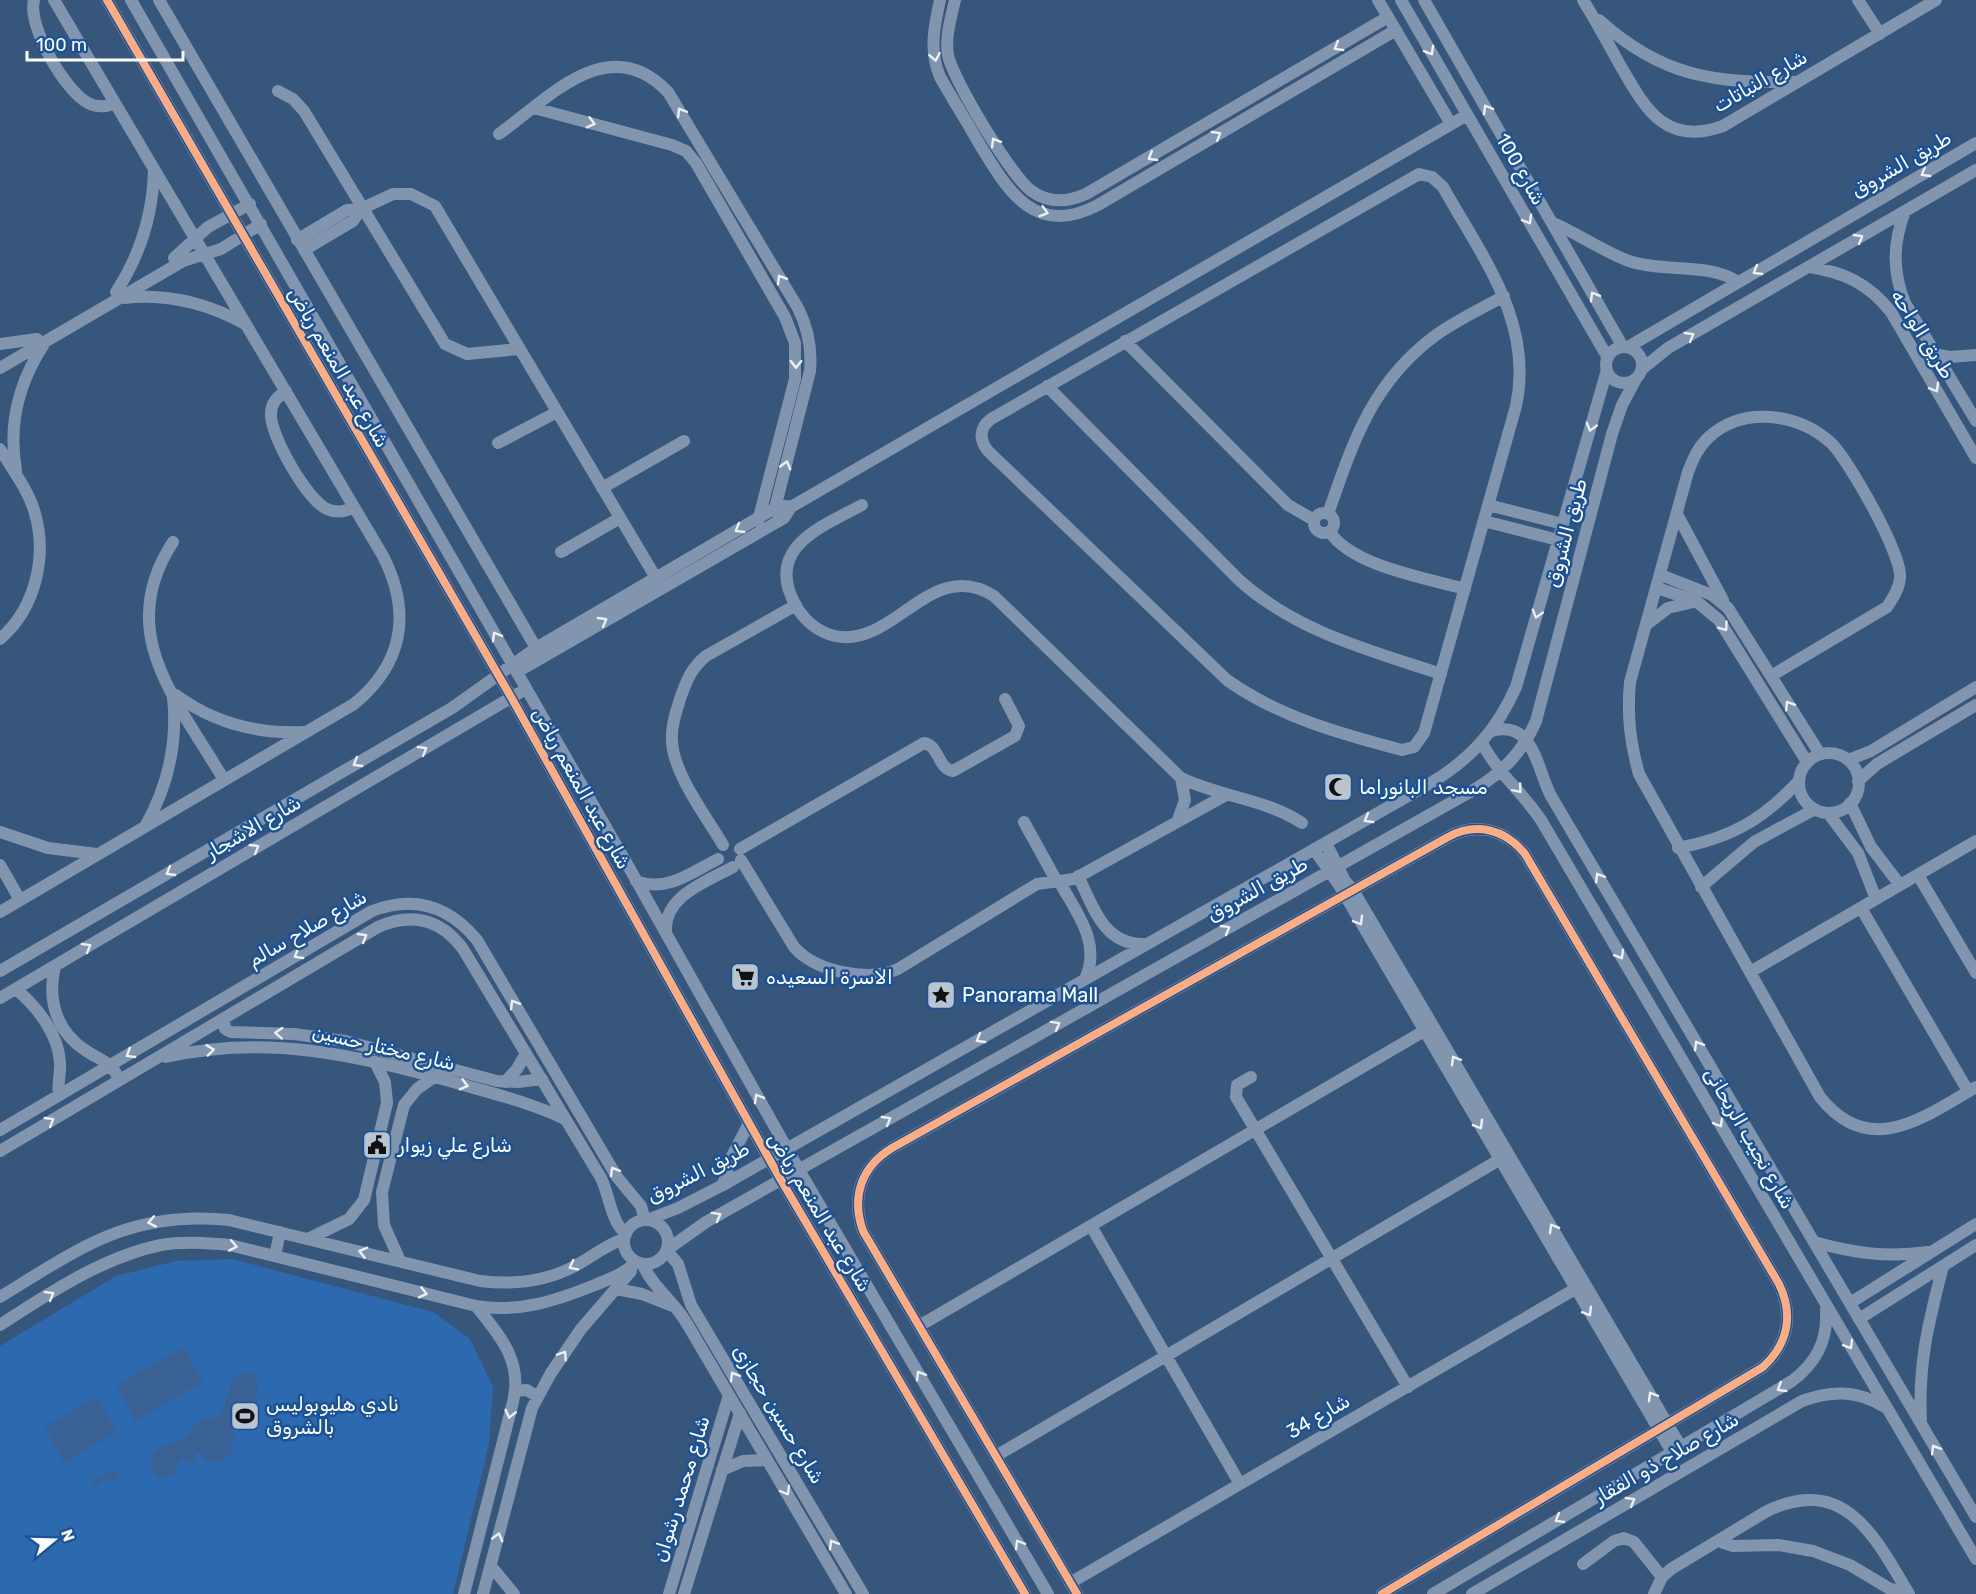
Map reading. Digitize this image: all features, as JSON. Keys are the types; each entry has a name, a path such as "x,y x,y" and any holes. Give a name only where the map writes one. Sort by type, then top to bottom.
{"street":[{"path":"34,0 33,16 40,35 72,87 91,105 103,107 115,104"},
{"path":"0,912 354,704 370,691 387,666 398,637 398,595 393,575 54,0"},
{"name":"شارع عبد المنعم رياض","path":"107,0 512,697 748,1123 1025,1594"},
{"name":"شارع عبد المنعم رياض","path":"131,0 634,876 786,1148 1048,1594"},
{"path":"159,0 539,652"},
{"path":"940,0 933,48 940,77 1008,190 1021,202 1037,211 1064,215 1090,209 1396,30"},
{"path":"955,0 947,42 953,71 1017,178 1041,197 1064,200 1086,194 1388,17"},
{"path":"1378,0 1451,124"},
{"name":"شارع 100","path":"1401,0 1607,364"},
{"name":"شارع 100","path":"1424,0 1625,347"},
{"name":"شارع النباتات","path":"1583,0 1644,106 1658,119 1674,128 1699,132 1723,126 1936,0"},
{"path":"1858,0 1880,34"},
{"path":"1591,13 1635,49 1684,72 1737,82 1798,82"},
{"path":"499,134 588,72 609,66 630,67 651,76 668,92 798,308 809,338 811,360 808,381 775,508 781,520"},
{"path":"278,91 293,99 304,111 445,345 467,354 519,349"},
{"path":"534,108 679,147 692,157 785,317 796,351 795,379 757,518 764,530"},
{"path":"1234,108 1241,120"},
{"path":"539,652 764,530 781,520 791,507 1467,115"},
{"name":"طريق الشروق","path":"1625,347 1976,143"},
{"path":"118,295 142,242 151,206 154,168"},
{"name":"طريق الشروق","path":"668,1250 706,1222 1502,771 1527,739 1541,702 1612,434 1639,374 1668,348 1976,170"},
{"path":"706,180 717,173"},
{"path":"1419,174 1432,177 1443,187 1504,296 1518,337 1521,379 1516,406 1441,674 1422,738 1414,747 1402,750 1310,723 1254,698 1227,680 985,446 981,436 986,422 1125,341 1419,174"},
{"path":"301,245 347,210 361,209 384,197 402,193 420,196 435,206 656,578"},
{"path":"0,361 118,295 180,255 215,222 250,204"},
{"name":"طريق الواحه","path":"1905,211 1894,248 1898,287 1913,318 1976,421"},
{"path":"118,295 183,261 221,249 261,224"},
{"path":"1553,224 1629,261 1678,270 1712,271 1738,282"},
{"name":"طريق الواحه","path":"1809,267 1835,271 1860,282 1880,299 1976,458"},
{"path":"118,295 157,296 185,300 213,308 247,326"},
{"path":"1328,513 1362,423 1394,375 1436,335 1504,296"},
{"path":"1899,327 1913,318"},
{"path":"0,344 41,340"},
{"path":"0,368 41,340"},
{"path":"17,477 13,441 17,406 41,340"},
{"path":"1125,341 1288,505 1314,520"},
{"path":"1625,347 1638,352 1639,374 1619,382 1607,364 1614,350 1625,347"},
{"path":"1936,354 1950,357 1976,355"},
{"name":"طريق الشروق","path":"646,1220 678,1208 723,1185 1326,843 1448,773 1482,743 1492,731 1516,687 1607,364"},
{"path":"1047,387 1239,580 1266,602 1297,622 1330,638 1441,674"},
{"path":"286,391 275,401 271,414 288,459 324,507 336,512 354,507"},
{"path":"498,443 557,412"},
{"path":"1771,676 1887,607 1896,593 1900,578 1899,561 1846,462 1832,443 1813,429 1791,420 1768,416 1744,419 1725,426 1708,437 1696,453 1630,681 1627,713 1630,744 1639,774 1678,848 1821,1097 1832,1112 1846,1122 1871,1130 1898,1128 1972,1089 1861,908"},
{"path":"602,488 684,441"},
{"path":"0,449 26,492 38,527 39,566 27,603 17,620 0,639"},
{"path":"0,464 17,477"},
{"path":"862,504 811,532 797,544 789,561 787,579 796,605 806,620 819,630 835,636 852,638 868,633 941,590 959,585 986,591 1181,778 1281,812 1302,823"},
{"path":"1488,506 1563,524"},
{"path":"539,652 757,518 775,508 791,507"},
{"path":"1328,513 1319,513 1314,520 1315,528 1319,532 1330,532 1345,549 1358,557 1465,589"},
{"path":"1328,513 1334,521 1330,532"},
{"path":"1677,514 1728,608 1820,754"},
{"path":"561,552 620,518"},
{"path":"1484,521 1558,540"},
{"path":"173,542 154,578 147,618 154,658 225,780"},
{"path":"1661,574 1712,595 1728,608"},
{"path":"1657,588 1696,601 1719,620 1807,762"},
{"path":"1645,626 1668,608 1696,601"},
{"path":"723,845 681,772 674,753 672,733 682,692 694,667 706,656 796,605"},
{"name":"شارع الاشجار","path":"0,971 452,708 498,674 514,668 539,652"},
{"path":"1848,760 1871,752 1971,688 1973,706 1876,764 1858,781"},
{"name":"شارع الاشجار","path":"0,998 526,689"},
{"path":"173,693 203,712 236,726 271,732 307,732"},
{"path":"144,827 160,796 171,763 175,728 173,693"},
{"path":"666,935 668,914 676,902 738,858 922,744 930,744 945,768 952,771 1015,736 1019,726 1005,699"},
{"path":"1492,731 1511,729 1527,739"},
{"name":"شارع نجيب الريحانى","path":"1527,739 1546,786 1571,831 1976,1517"},
{"name":"شارع نجيب الريحانى","path":"1482,743 1530,805 1554,843 1976,1559"},
{"path":"1678,848 1706,843 1732,833 1757,819 1799,781 1807,762 1820,754 1830,753 1848,760 1853,766 1858,781 1857,793 1850,803 1836,812 1821,811 1754,842 1701,887"},
{"path":"1178,820 1185,800 1181,778"},
{"path":"1799,781 1803,798 1821,811 1858,853 1876,899"},
{"path":"738,858 726,867 718,859 718,851 723,845 730,843 798,952 815,963 862,976 877,976 898,969 1037,884 1078,876 1226,795"},
{"path":"1850,803 1871,847 1900,885"},
{"path":"1024,822 1090,939 1092,963 1085,979"},
{"path":"1074,1589 863,1231 857,1208 861,1183 873,1162 892,1148 1348,892 1466,830 1494,831 1519,846 1773,1274 1784,1294 1788,1317 1787,1328 1779,1350 1763,1366 1382,1594"},
{"path":"1554,843 1571,831"},
{"path":"0,832 48,849 99,854"},
{"path":"1750,972 1976,841"},
{"path":"1326,843 1334,868"},
{"path":"1314,849 1345,881 1348,892 1676,1450"},
{"path":"614,880 634,876 651,885 666,885 718,859"},
{"path":"0,865 20,900"},
{"path":"1918,875 1976,973"},
{"path":"1078,876 1108,932 1122,942 1147,944"},
{"name":"شارع صلاح سالم","path":"0,1130 372,911 405,902 438,908 453,916 477,940 617,1177 641,1206 646,1220"},
{"path":"110,908 121,927"},
{"name":"شارع صلاح سالم","path":"0,1151 378,927 393,921 417,919 440,926 453,936 605,1186 614,1218 625,1236"},
{"path":"55,966 51,995 64,1031 84,1050 111,1065 119,1080"},
{"path":"1638,985 1655,973"},
{"path":"672,984 689,975"},
{"path":"16,989 34,1006 54,1037 60,1064 59,1095"},
{"name":"شارع مختار حسين","path":"224,1019 223,1026 229,1032 294,1034 345,1041 506,1082 542,1079"},
{"path":"919,1326 1429,1028"},
{"name":"شارع مختار حسين","path":"153,1060 206,1050 261,1046 315,1050 434,1077 533,1105 565,1119"},
{"path":"506,1082 518,1069 526,1053"},
{"path":"308,1239 349,1219 364,1200 387,1103 385,1082 375,1062"},
{"path":"400,1262 384,1225 382,1192 404,1105 417,1089 434,1077"},
{"path":"1251,1077 1237,1085 1235,1091 1255,1130 1408,1386"},
{"path":"723,1185 731,1158 748,1123"},
{"path":"996,1456 1504,1157"},
{"path":"0,1297 91,1242 112,1232 146,1222 196,1217 229,1220 480,1281 519,1283 558,1274 625,1236 633,1224 646,1220 654,1221 665,1229 668,1250 657,1262 639,1264 620,1274 544,1304 513,1308 476,1306 230,1245 197,1242 163,1245 130,1253 102,1265 0,1325"},
{"path":"1850,1303 1976,1224"},
{"path":"1091,1226 1240,1484"},
{"path":"275,1256 280,1232"},
{"path":"625,1236 626,1252 639,1264"},
{"path":"1814,1242 1873,1255 1903,1256 1933,1251"},
{"path":"1859,1319 1976,1245"},
{"name":"شارع حسين حجازى","path":"668,1250 678,1264 691,1305 863,1594"},
{"path":"483,1594 532,1408 581,1329 639,1264"},
{"name":"شارع حسين حجازى","path":"639,1264 678,1310 846,1594"},
{"path":"1922,1425 1919,1386 1923,1347 1943,1266"},
{"name":"شارع 34","path":"1074,1589 1240,1484 1580,1286"},
{"path":"616,1289 648,1296 678,1310"},
{"path":"464,1594 516,1390 512,1355 476,1306"},
{"name":"شارع صلاح ذو الفقار","path":"1433,1594 1806,1371 1817,1357 1825,1332 1826,1306"},
{"path":"516,1390 527,1390 538,1397"},
{"name":"شارع صلاح ذو الفقار","path":"1472,1594 1802,1401 1837,1392 1855,1394 1887,1409"},
{"name":"شارع محمد رشوان","path":"669,1594 729,1395"},
{"path":"738,1410 748,1400"},
{"path":"1756,1402 1768,1421"},
{"name":"شارع محمد رشوان","path":"684,1594 738,1410"},
{"path":"934,1438 951,1428"},
{"path":"722,1470 743,1461 768,1460"},
{"path":"1936,1490 1953,1479"},
{"path":"1654,1594 1662,1578 1671,1569 1779,1505 1807,1500 1832,1504 1856,1516 1876,1538 1908,1593"},
{"path":"1589,1502 1599,1520"},
{"path":"1583,1564 1614,1541 1624,1538 1634,1542 1662,1578"},
{"path":"1718,1541 1733,1546 1778,1545 1813,1551 1850,1564 1890,1589 1908,1593"},
{"path":"491,1566 514,1594"}],"shaded area":[{"name":"نادي هليوبوليس بالشروق","path":"232,1259 433,1312 470,1339 493,1387 489,1444 453,1594 0,1594 0,1346 116,1276 176,1261"},
{"path":"183,1347 203,1382 135,1421 116,1386"},
{"path":"246,1371 257,1382 258,1389 253,1404 234,1420 232,1452 218,1462 209,1461 197,1451 194,1462 190,1464 181,1457 173,1475 159,1478 151,1468 158,1449 185,1439 197,1422 222,1415 233,1379"},
{"path":"97,1397 117,1431 64,1462 45,1427"},
{"path":"113,1470 117,1473 114,1482 104,1480 94,1487 91,1484 94,1480"}],"cycle path":[{"path":"107,0 511,697 781,1180 1025,1594"},
{"path":"1077,1594 863,1231 858,1206 861,1184 866,1174 873,1164 892,1148 1448,837 1469,830 1490,830 1517,845 1525,854 1779,1284 1786,1307 1786,1328 1778,1349 1763,1367 1382,1594"}],"place":[{"name":"مسجد البانوراما","path":"1338,787"},
{"name":"الاسرة السعيده","path":"745,977"},
{"name":"Panorama Mall","path":"941,995"},
{"name":"شارع علي زيوار","path":"377,1145"},
{"name":"نادي هليوبوليس بالشروق","path":"245,1416"}]}
